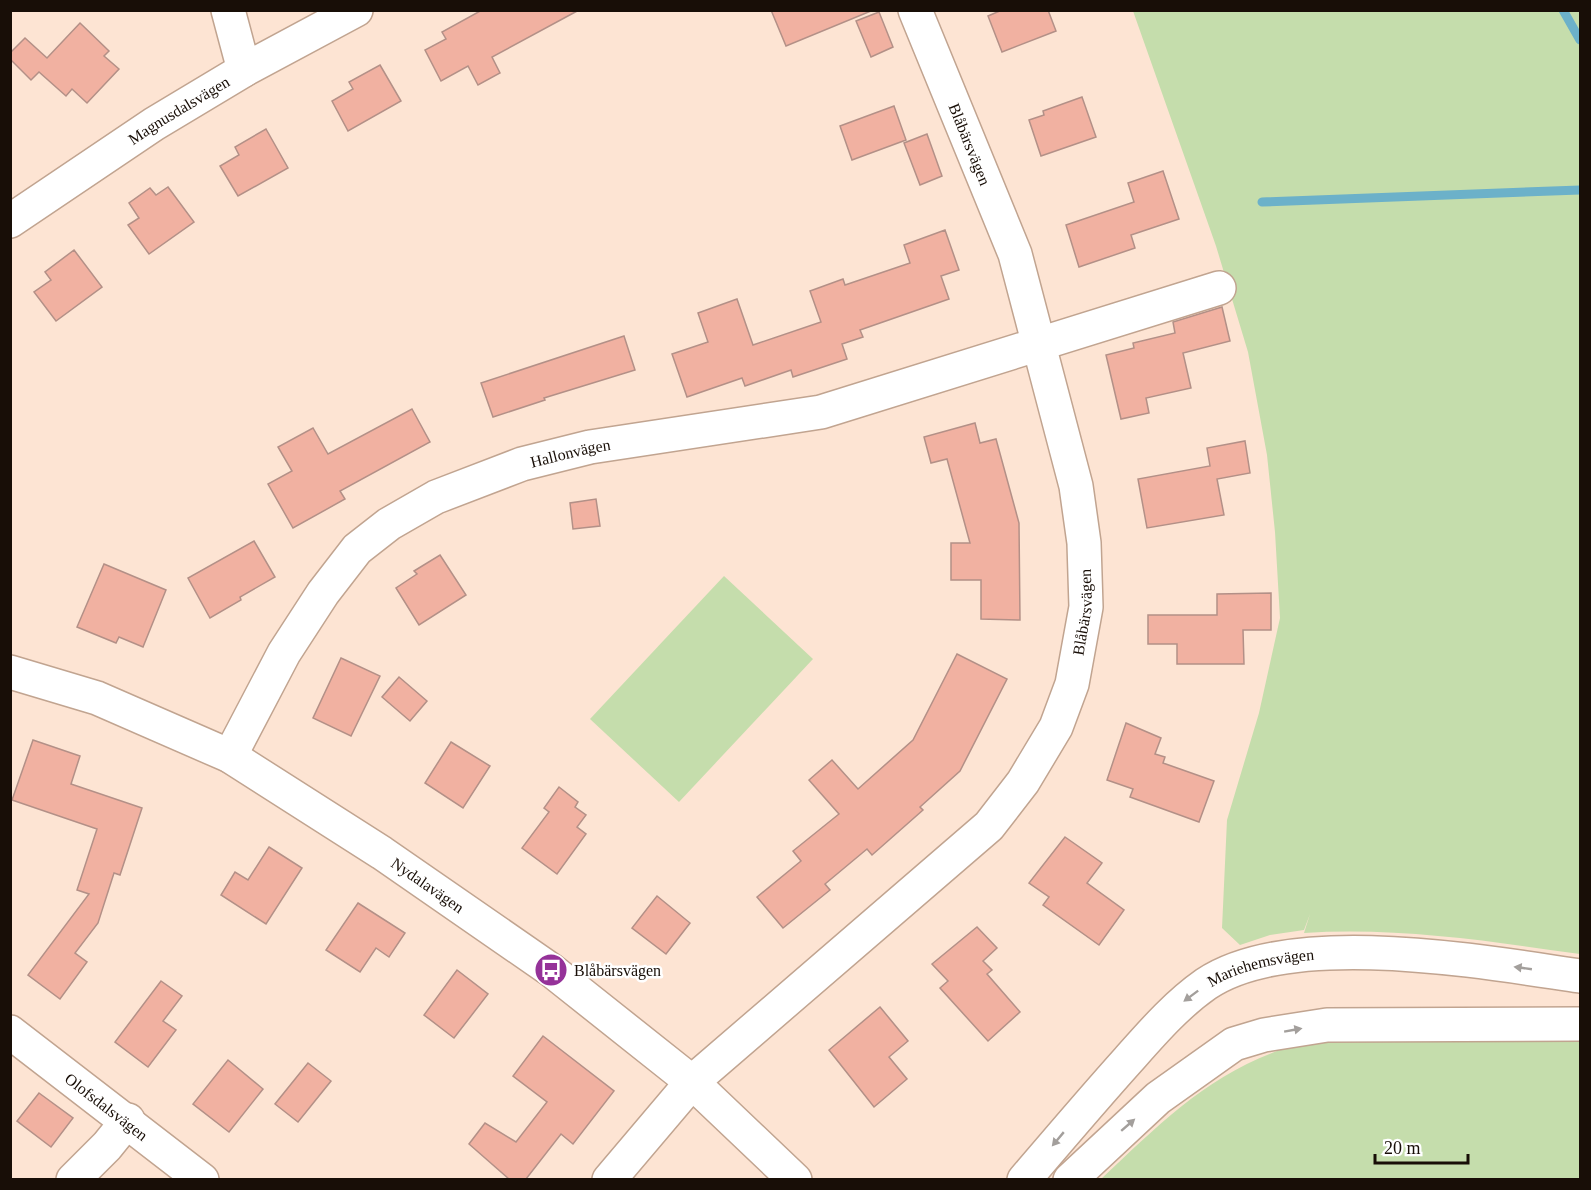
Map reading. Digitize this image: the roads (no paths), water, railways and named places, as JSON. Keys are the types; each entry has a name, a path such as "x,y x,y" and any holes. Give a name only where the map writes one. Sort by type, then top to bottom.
{"street":[{"path":"228,10 244,70"},
{"name":"Magnusdalsvägen","path":"10,220 154,123 244,70 356,10"},
{"name":"Blåbärsvägen","path":"609,1179 692,1082 989,826 1023,782 1056,727 1072,684 1086,607 1084,543 1076,486 1015,254 915,10"},
{"name":"Hallonvägen","path":"230,756 284,653 323,593 351,558 389,524 436,497 522,464 590,447 821,412 1219,288"},
{"name":"Nydalavägen","path":"10,672 97,698 230,756 382,853 551,970 692,1082 795,1179"},
{"name":"Mariehemsvägen","path":"1024,1179 1090,1102 1179,1005 1208,983 1238,970 1267,960 1341,953 1455,958 1581,976"},
{"path":"1070,1179 1158,1098 1234,1044 1264,1035 1327,1025 1581,1024"},
{"name":"Olofsdalsvägen","path":"10,1032 128,1120 202,1179"},
{"path":"73,1179 107,1146 128,1120"}],"waterway":[{"path":"1563,10 1580,40"},
{"path":"1262,202 1580,190"}],"place":[{"name":"Blåbärsvägen","path":"551,970"}]}
